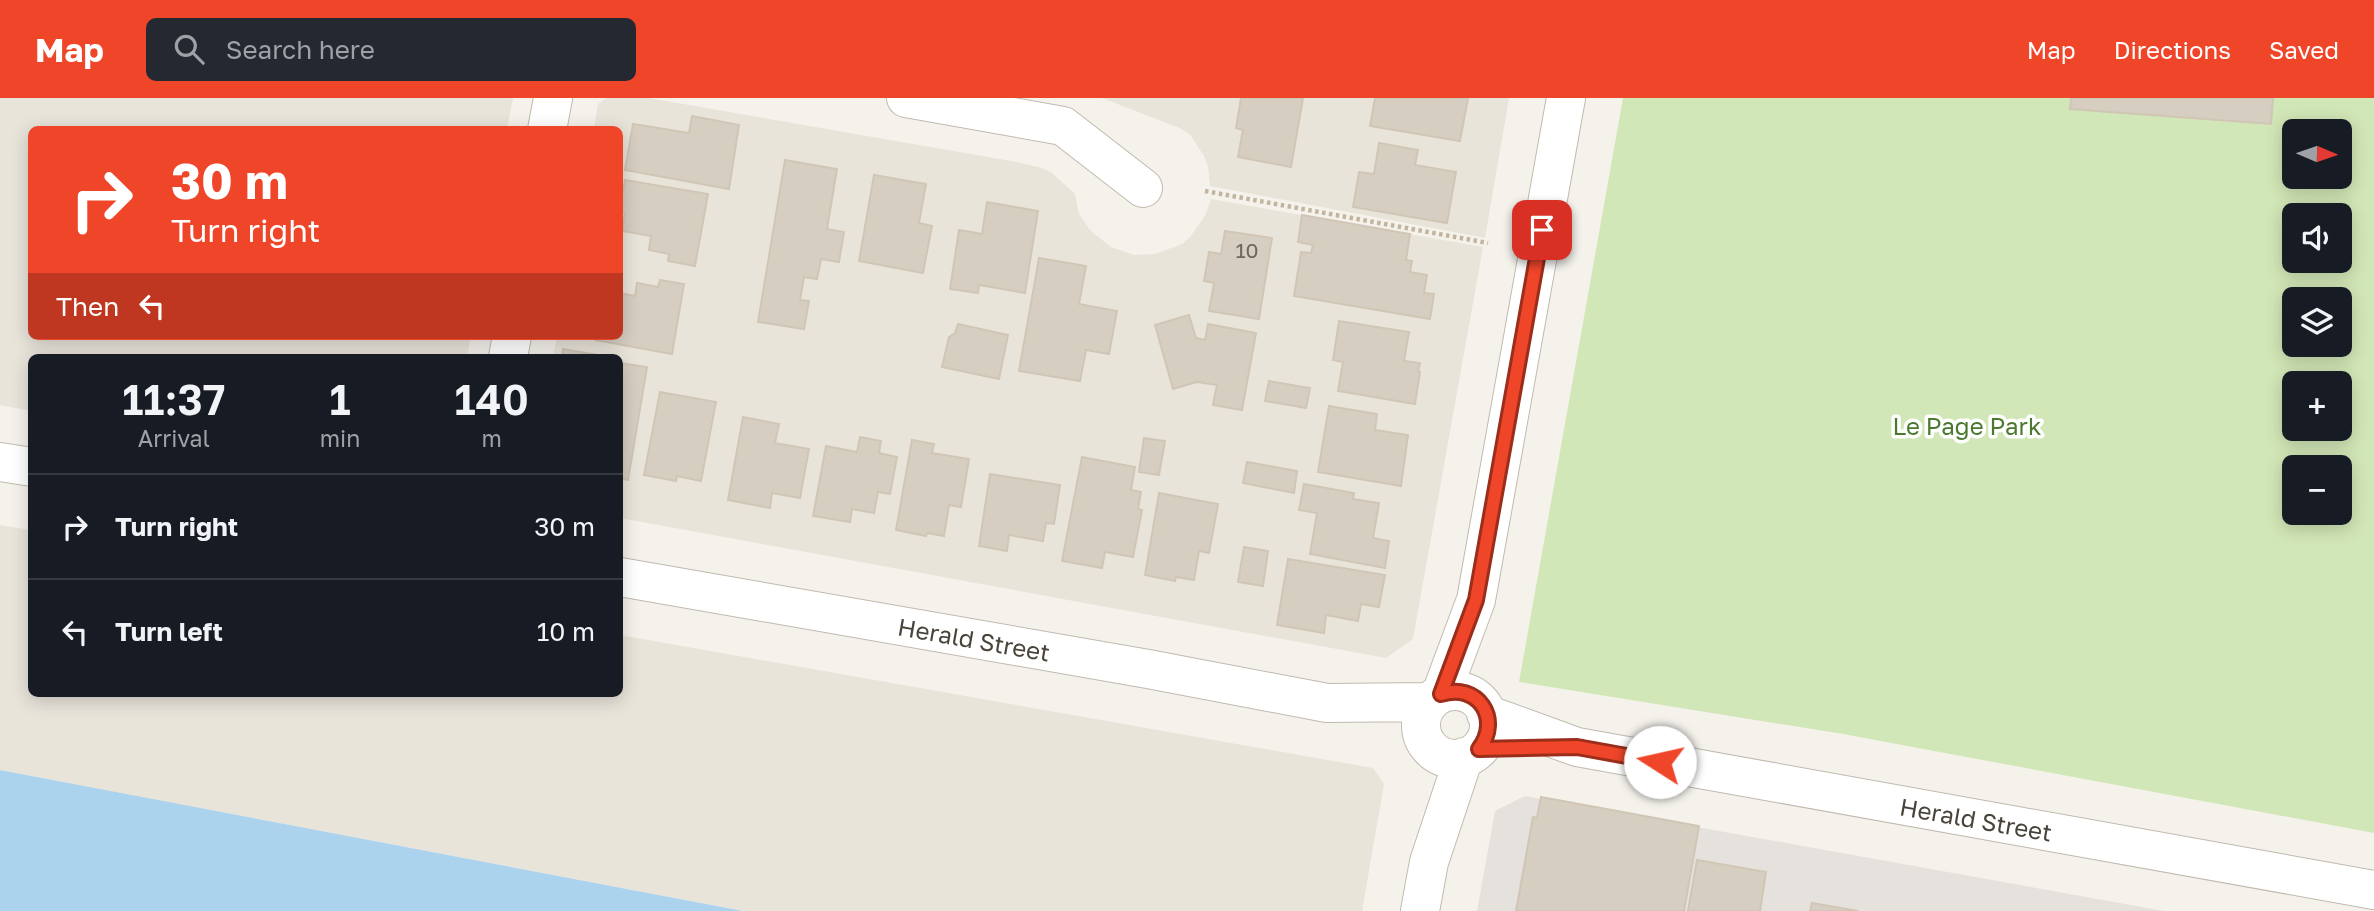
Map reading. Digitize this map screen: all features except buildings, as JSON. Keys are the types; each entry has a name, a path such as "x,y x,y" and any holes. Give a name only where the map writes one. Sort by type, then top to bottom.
{"street":[{"path":"548,126 553,98"},
{"path":"905,98 1063,126 1143,187"},
{"path":"1420,911 1566,98"},
{"path":"0,461 28,466"},
{"name":"Herald Street","path":"623,578 1148,669 2374,890"}],"path":[{"path":"1205,191 1488,243"}],"shaded area":[{"path":"0,98 513,98 508,126 28,126 28,340 470,340 468,354 28,354 28,410 0,405"},
{"path":"606,98 649,98 1042,168 1051,172 1075,194 1079,214 1090,230 1111,247 1134,255 1155,254 1182,244 1205,216 1211,199 1483,247 1413,639 1386,658 623,519 623,354 554,354 556,340 623,340 623,126 594,126 598,104"},
{"path":"1102,98 1509,98 1485,238 1210,186 1204,156 1191,136 1182,129"},
{"path":"0,525 28,530 28,697 623,697 623,636 1373,768 1384,784 1362,911 743,911 0,770"},
{"path":"1525,796 2164,911 1477,911 1495,811"}],"green space":[{"name":"Le Page Park","path":"1623,98 2374,98 2374,833 1843,734 1519,682"}],"water":[{"path":"0,770 743,911 0,911"}],"route":[{"path":"1542,230 1476,600 1441,694 1450,691 1469,694 1482,706 1489,723 1488,733 1479,749 1577,747 1660,762"}]}
